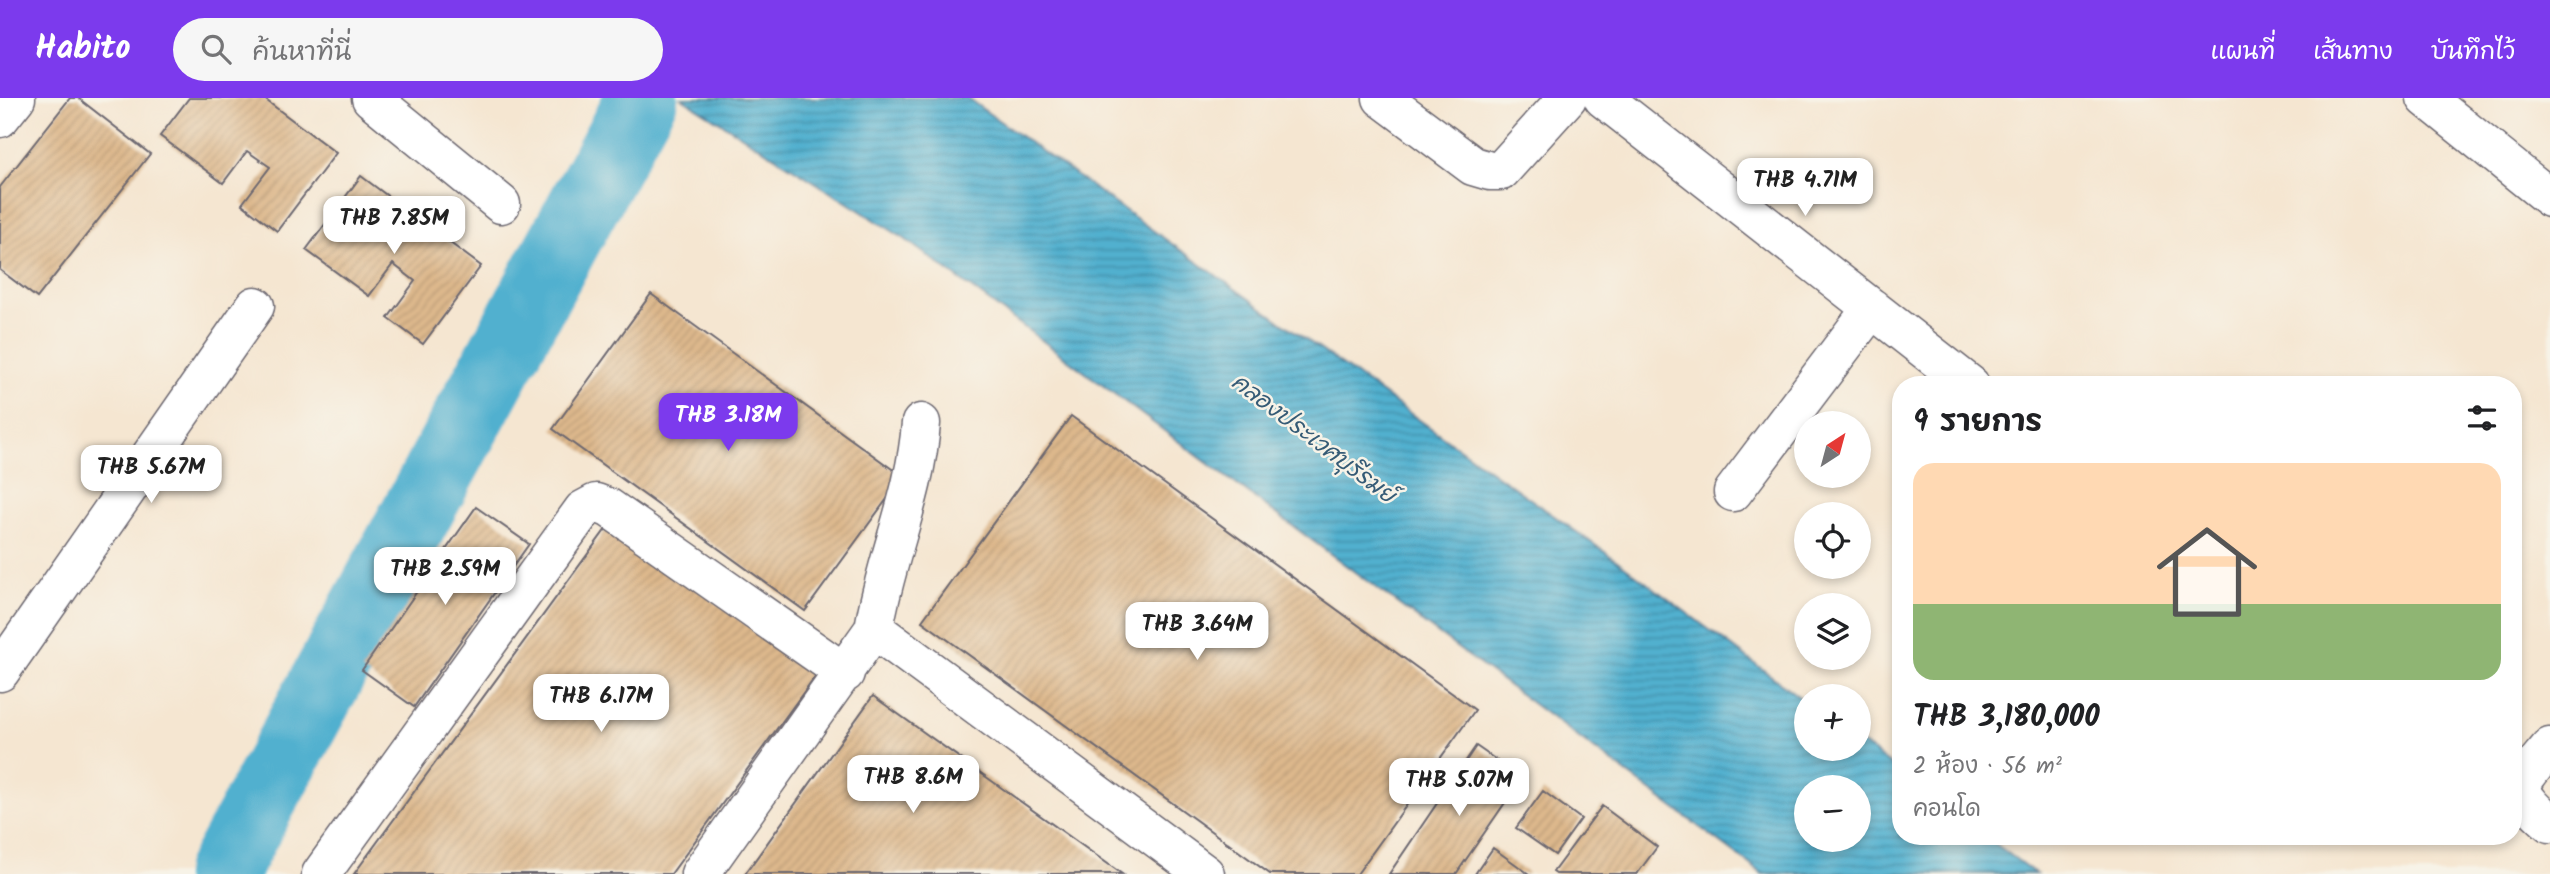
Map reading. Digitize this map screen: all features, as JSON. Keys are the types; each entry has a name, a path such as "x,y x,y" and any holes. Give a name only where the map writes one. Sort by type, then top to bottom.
{"street":[{"path":"0,118 16,98"},
{"path":"371,98 501,204"},
{"path":"1382,98 1473,166 1501,171 1567,98"},
{"path":"1603,98 1959,376"},
{"path":"2426,98 2550,198"},
{"path":"0,672 255,306"},
{"path":"1732,492 1872,308"},
{"path":"700,874 874,629 877,607 910,497 921,422"},
{"path":"321,874 583,510 596,503 609,508 845,673"},
{"path":"874,629 1205,874"},
{"path":"2522,786 2526,776 2550,747"},
{"path":"2522,792 2525,801 2550,823"}],"water":[{"name":"คลองประเวศบุรีรมย์","path":"682,98 967,98 1616,560 1794,693 1794,761 1871,761 1871,750 1892,766 1892,845 1997,845 2036,874 1763,874 905,239"}],"building":[{"path":"70,98 78,98 150,154 37,298 0,270 0,187"},
{"path":"189,98 263,98 336,153 277,231 242,204 270,167 247,151 223,183 160,136"},
{"path":"361,176 481,266 423,344 388,318 415,281 393,264 369,296 306,250"},
{"path":"651,294 903,477 805,611 553,429"},
{"path":"1071,416 1475,710 1357,874 1270,874 922,621"},
{"path":"476,507 529,544 414,707 362,670"},
{"path":"609,525 816,675 671,874 354,874"},
{"path":"873,696 1122,874 745,874"},
{"path":"1476,746 1522,778 1456,874 1389,874"},
{"path":"1543,791 1581,819 1555,855 1516,828"},
{"path":"1602,806 1657,847 1637,874 1553,872"},
{"path":"1493,848 1529,874 1475,874"}],"waterway":[{"path":"221,874 642,98"}]}
